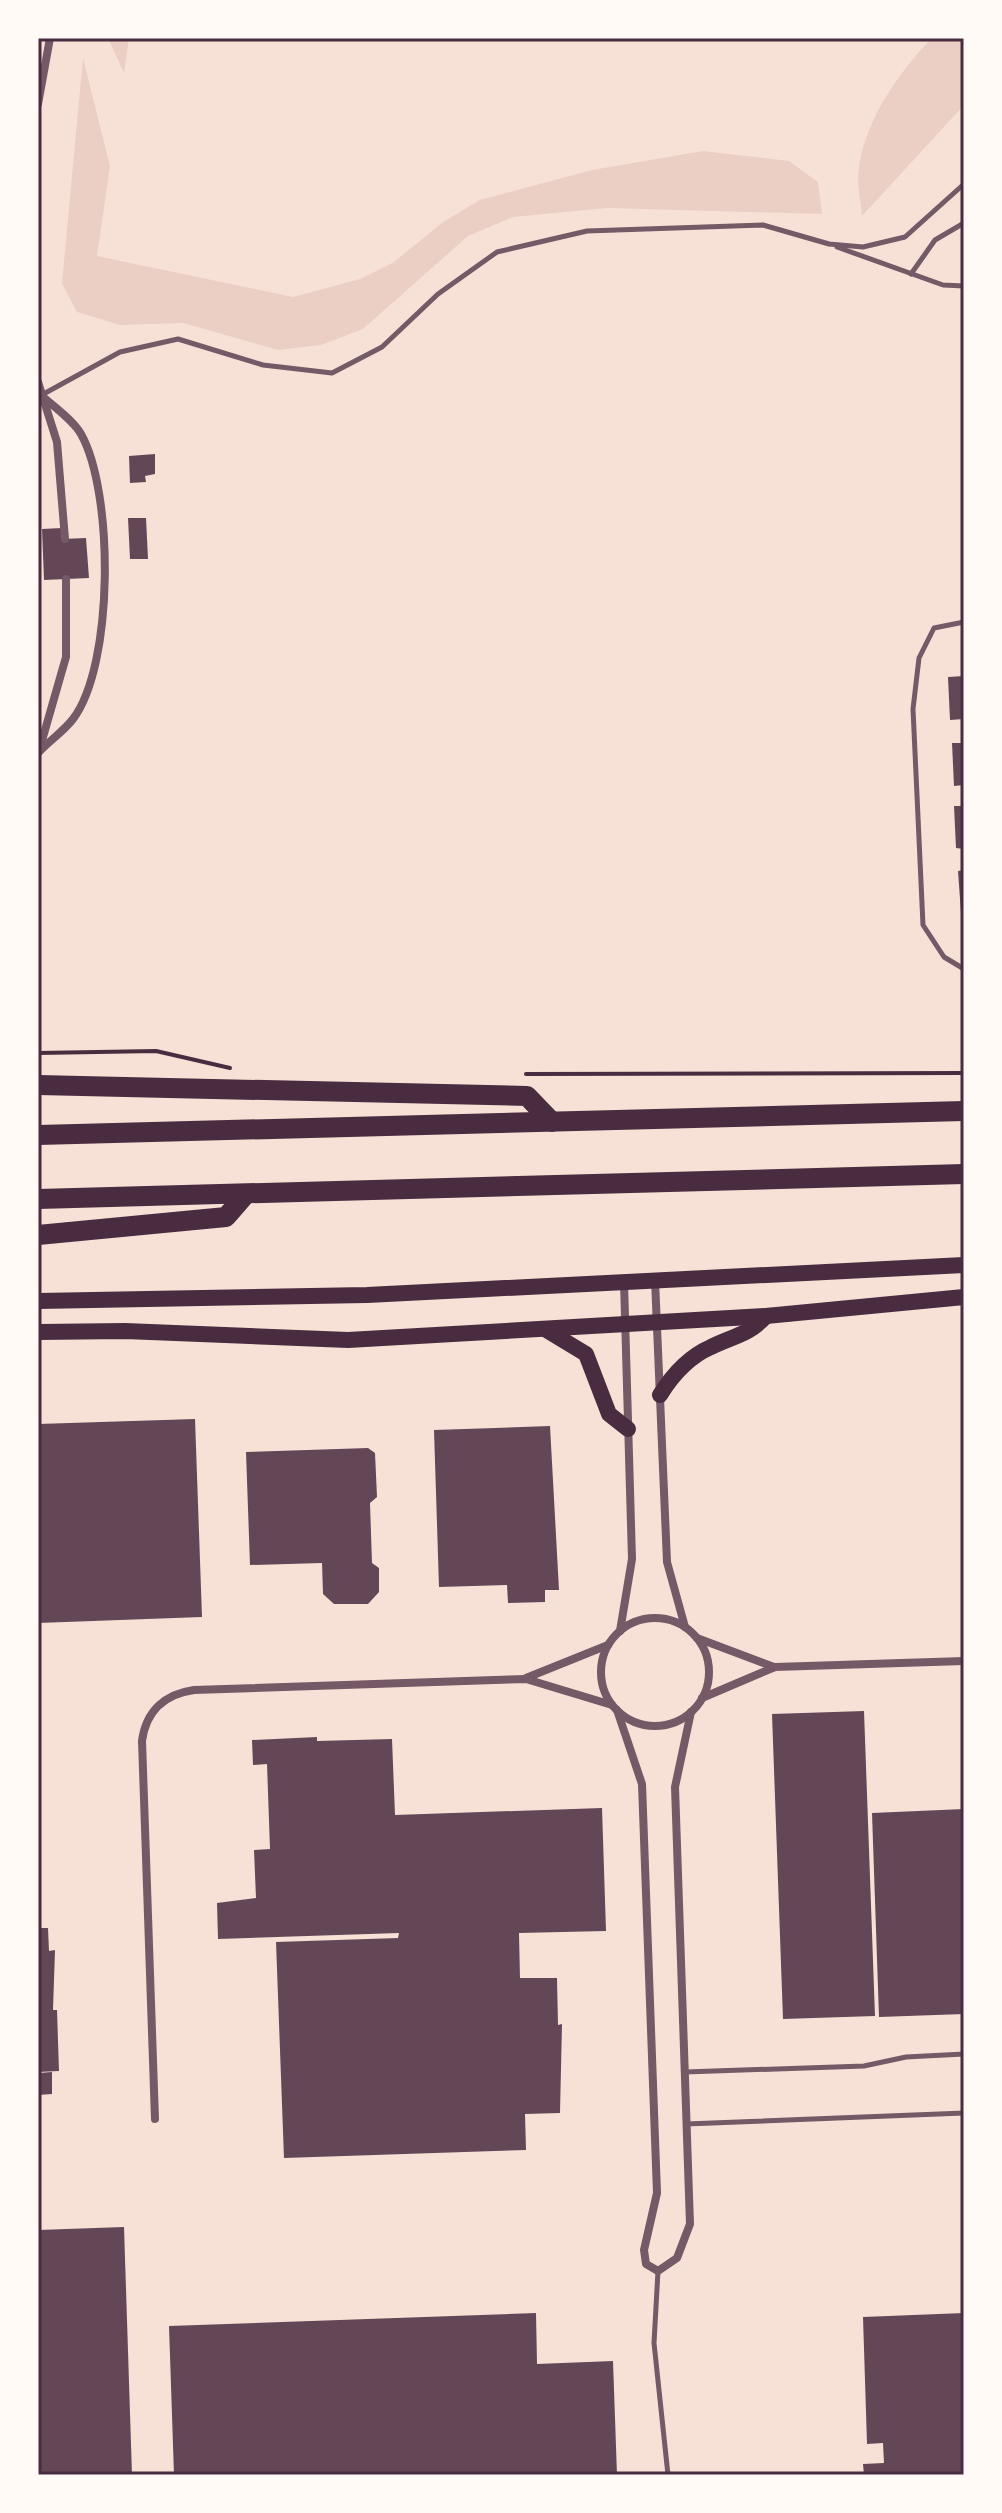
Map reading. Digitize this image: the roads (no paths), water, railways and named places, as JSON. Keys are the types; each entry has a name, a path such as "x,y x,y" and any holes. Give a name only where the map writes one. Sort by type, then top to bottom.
{"highway":[{"path":"38,1085 527,1096 552,1122"},
{"path":"38,1135 964,1111"},
{"path":"38,1199 964,1174"},
{"path":"38,1235 226,1217 246,1194"}],"main road":[{"path":"38,1301 381,1295 964,1265"},
{"path":"38,1332 170,1332 313,1340 766,1316 964,1297"},
{"path":"660,1395 686,1362 707,1348 751,1333 766,1316"},
{"path":"543,1329 576,1345 586,1354 609,1414 628,1429"}],"street":[{"path":"38,104 50,38"},
{"path":"38,382 57,442 65,539"},
{"path":"38,752 74,718 100,654 105,540 99,484 80,433 40,396"},
{"path":"38,752 66,657 66,579"},
{"path":"655,1280 667,1562 685,1627"},
{"path":"620,1631 632,1559 624,1282"},
{"path":"526,1679 608,1645 620,1631 645,1619 673,1621 697,1637 775,1667"},
{"path":"155,2119 142,1741 152,1712 166,1699 194,1690 526,1679 614,1708 640,1724 668,1725 691,1712 702,1698 709,1667 697,1637"},
{"path":"608,1645 601,1675 642,1784 657,2193 644,2259 650,2269 658,2271 677,2258 690,2224 675,1787 691,1712"},
{"path":"702,1698 775,1667 964,1661"}],"lane":[{"path":"829,244 863,247 905,237 964,184"},
{"path":"911,274 935,240 964,223"},
{"path":"40,396 120,352 178,339 263,365 332,373 382,347 438,294 497,252 587,231 763,225 829,244 943,285 964,286"},
{"path":"964,622 934,628 919,658 913,709 923,925 944,957 964,969"},
{"path":"685,2072 864,2066 906,2057 964,2054"},
{"path":"686,2124 964,2113"},
{"path":"658,2271 654,2343 668,2475"}]}
